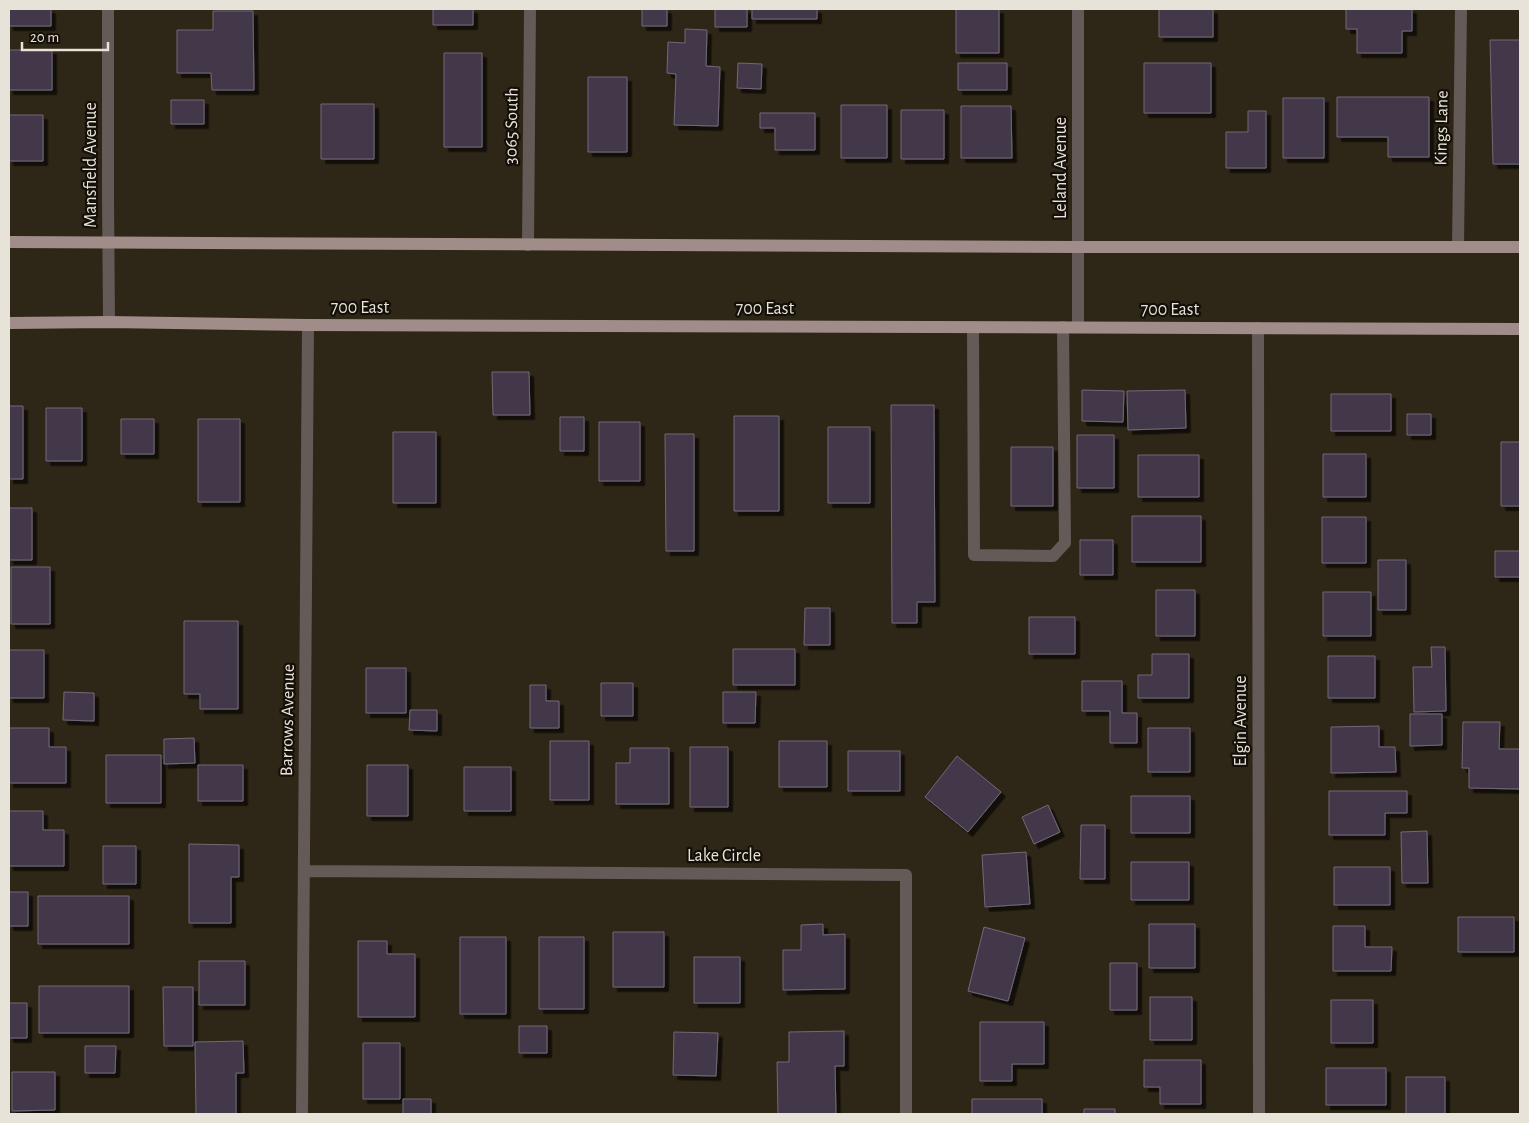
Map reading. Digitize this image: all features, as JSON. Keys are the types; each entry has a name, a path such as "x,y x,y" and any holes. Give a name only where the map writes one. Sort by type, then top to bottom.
{"main road":[{"path":"9,242 1520,247"},
{"name":"700 East","path":"9,323 1520,329"}],"street":[{"name":"Mansfield Avenue","path":"108,9 109,322"},
{"name":"3065 South","path":"528,245 530,9"},
{"name":"Leland Avenue","path":"1078,9 1078,327"},
{"name":"Kings Lane","path":"1458,247 1461,9"},
{"name":"Barrows Avenue","path":"302,1114 308,325"},
{"path":"973,327 974,555 1053,556 1064,543 1063,327"},
{"name":"Elgin Avenue","path":"1258,328 1259,1114"},
{"name":"Lake Circle","path":"304,871 906,875 906,1114"}],"building":[{"path":"9,9 51,9 51,26 9,26"},
{"path":"433,9 473,9 473,25 433,25"},
{"path":"642,9 667,9 667,26 642,26"},
{"path":"715,9 747,9 747,27 715,27"},
{"path":"752,9 817,9 817,19 752,19"},
{"path":"956,9 999,9 999,53 956,53"},
{"path":"1159,9 1213,9 1213,37 1159,37"},
{"path":"1346,9 1412,9 1412,31 1402,31 1402,53 1357,53 1357,29 1346,29"},
{"path":"213,11 253,11 254,90 212,90 211,73 177,73 177,30 213,30"},
{"path":"685,29 707,30 706,66 720,67 718,126 674,125 676,74 667,73 668,42 685,43"},
{"path":"1490,40 1520,40 1520,164 1493,164"},
{"path":"9,50 52,50 52,90 9,90"},
{"path":"444,53 482,53 482,147 444,147"},
{"path":"738,63 762,64 761,89 737,88"},
{"path":"958,63 1007,63 1007,90 958,90"},
{"path":"1144,63 1211,63 1211,113 1144,113"},
{"path":"588,77 627,77 627,152 588,152"},
{"path":"1337,97 1429,97 1429,157 1388,157 1388,137 1337,137"},
{"path":"1283,98 1324,98 1324,158 1283,158"},
{"path":"171,100 204,100 204,124 171,124"},
{"path":"321,104 374,104 374,159 321,159"},
{"path":"841,105 887,105 887,158 841,158"},
{"path":"961,106 1011,106 1012,158 961,158"},
{"path":"901,110 944,110 944,159 901,159"},
{"path":"1248,111 1266,111 1266,168 1226,168 1226,132 1248,132"},
{"path":"760,113 815,113 815,150 775,150 775,128 760,128"},
{"path":"9,115 43,115 43,161 9,161"},
{"path":"492,372 529,372 530,415 493,415"},
{"path":"1082,390 1124,391 1123,422 1082,421"},
{"path":"1185,390 1186,428 1128,430 1127,391"},
{"path":"1331,394 1391,394 1391,431 1331,431"},
{"path":"891,405 934,405 935,602 917,602 917,623 892,623"},
{"path":"9,406 23,406 23,479 9,479"},
{"path":"46,408 82,408 82,461 46,461"},
{"path":"1407,414 1431,414 1431,435 1407,435"},
{"path":"734,416 779,416 779,511 734,511"},
{"path":"560,417 584,417 584,451 560,451"},
{"path":"121,419 154,419 154,454 121,454"},
{"path":"198,419 240,419 240,502 198,502"},
{"path":"599,422 640,422 640,481 599,481"},
{"path":"828,427 870,427 870,503 828,503"},
{"path":"393,432 436,432 436,503 393,503"},
{"path":"665,434 694,434 694,551 666,551"},
{"path":"1077,435 1114,435 1114,488 1077,488"},
{"path":"1501,442 1520,442 1520,506 1501,506"},
{"path":"1011,447 1053,447 1053,506 1011,506"},
{"path":"1323,454 1366,454 1366,497 1323,497"},
{"path":"1138,455 1199,455 1199,497 1138,497"},
{"path":"9,508 32,508 32,560 9,560"},
{"path":"1132,516 1201,516 1201,562 1132,562"},
{"path":"1322,517 1366,517 1366,563 1322,563"},
{"path":"1080,540 1113,540 1113,575 1080,575"},
{"path":"1495,551 1520,551 1520,577 1495,577"},
{"path":"1378,560 1406,560 1406,610 1378,610"},
{"path":"11,567 50,567 50,624 11,624"},
{"path":"1156,590 1195,590 1195,636 1156,636"},
{"path":"1323,592 1371,592 1371,636 1323,636"},
{"path":"805,608 830,608 830,645 804,645"},
{"path":"1029,617 1075,617 1075,654 1029,654"},
{"path":"184,621 238,621 238,709 200,709 200,694 184,694"},
{"path":"1431,647 1445,647 1446,711 1414,712 1413,667 1432,667"},
{"path":"733,649 795,649 795,685 733,685"},
{"path":"9,650 44,650 44,698 9,698"},
{"path":"1152,654 1189,654 1189,698 1138,698 1138,675 1152,675"},
{"path":"1328,656 1375,656 1375,698 1328,698"},
{"path":"366,668 406,668 406,713 366,713"},
{"path":"1082,681 1122,681 1122,713 1137,713 1137,743 1110,743 1110,711 1082,711"},
{"path":"601,683 633,683 633,716 601,716"},
{"path":"530,685 546,685 546,701 559,701 559,728 530,728"},
{"path":"64,692 94,693 94,721 63,720"},
{"path":"723,692 756,692 755,723 723,723"},
{"path":"410,710 437,710 437,731 409,730"},
{"path":"1410,714 1442,714 1442,745 1410,746"},
{"path":"1463,722 1500,722 1499,749 1520,749 1520,789 1469,788 1469,768 1462,768"},
{"path":"1379,726 1379,747 1395,747 1396,772 1331,773 1331,727"},
{"path":"9,728 49,728 49,747 66,747 66,783 9,783"},
{"path":"1148,728 1190,728 1190,772 1148,772"},
{"path":"194,738 195,763 164,764 164,739"},
{"path":"550,741 589,741 589,800 550,800"},
{"path":"779,741 827,741 827,787 779,787"},
{"path":"690,747 728,747 728,807 690,807"},
{"path":"630,748 669,748 669,804 616,804 616,763 630,763"},
{"path":"848,751 900,751 900,791 848,791"},
{"path":"106,755 161,755 161,803 106,803"},
{"path":"957,756 1001,792 968,832 925,797"},
{"path":"198,765 243,765 243,801 198,801"},
{"path":"367,765 408,765 408,816 367,816"},
{"path":"464,767 511,767 511,811 464,811"},
{"path":"1329,791 1407,791 1407,813 1385,813 1385,835 1329,835"},
{"path":"1131,796 1190,796 1190,833 1131,833"},
{"path":"1048,805 1060,832 1034,844 1022,817"},
{"path":"9,811 43,811 43,830 64,830 64,866 9,866"},
{"path":"1081,825 1105,825 1105,879 1080,879"},
{"path":"1427,831 1428,883 1402,883 1401,832"},
{"path":"189,844 239,845 239,877 231,877 231,923 189,923"},
{"path":"103,846 136,846 136,884 103,884"},
{"path":"1026,852 1030,904 985,907 982,855"},
{"path":"1131,862 1189,862 1189,900 1131,900"},
{"path":"1334,867 1390,867 1390,905 1334,905"},
{"path":"9,892 28,892 28,926 9,926"},
{"path":"38,896 129,896 129,944 38,944"},
{"path":"1458,917 1514,917 1514,952 1458,952"},
{"path":"823,924 823,935 845,934 845,989 783,990 783,950 801,950 801,925"},
{"path":"1149,924 1195,924 1195,968 1149,968"},
{"path":"1333,926 1365,926 1365,947 1392,947 1391,971 1333,971"},
{"path":"984,927 1025,938 1008,1001 968,991"},
{"path":"613,932 664,932 664,987 613,987"},
{"path":"460,937 506,937 506,1014 460,1014"},
{"path":"539,937 584,937 584,1009 539,1009"},
{"path":"358,941 387,941 387,954 415,954 415,1017 358,1017"},
{"path":"694,957 740,957 740,1003 694,1003"},
{"path":"199,961 245,961 245,1005 199,1005"},
{"path":"1110,963 1137,963 1137,1010 1110,1010"},
{"path":"39,986 129,986 129,1033 39,1033"},
{"path":"163,987 193,987 193,1046 164,1046"},
{"path":"1150,997 1192,997 1192,1040 1150,1040"},
{"path":"1331,1000 1373,1000 1373,1043 1331,1043"},
{"path":"9,1003 27,1003 27,1038 9,1038"},
{"path":"980,1022 1044,1022 1044,1064 1012,1064 1012,1081 980,1081"},
{"path":"519,1026 547,1026 547,1053 519,1053"},
{"path":"844,1031 844,1066 835,1066 836,1114 778,1114 777,1062 789,1062 789,1032"},
{"path":"674,1032 718,1033 716,1076 673,1075"},
{"path":"243,1041 244,1073 236,1073 236,1114 196,1114 195,1042"},
{"path":"363,1043 400,1043 400,1099 363,1099"},
{"path":"85,1046 116,1046 115,1073 85,1073"},
{"path":"1144,1060 1201,1060 1201,1104 1160,1104 1160,1087 1144,1087"},
{"path":"1326,1068 1386,1068 1386,1105 1326,1105"},
{"path":"12,1072 55,1072 55,1110 12,1111"},
{"path":"1406,1077 1445,1077 1445,1114 1406,1114"},
{"path":"403,1099 431,1099 431,1114 403,1114"},
{"path":"972,1099 1042,1099 1042,1114 972,1114"},
{"path":"1084,1109 1115,1109 1115,1114 1084,1114"}]}
